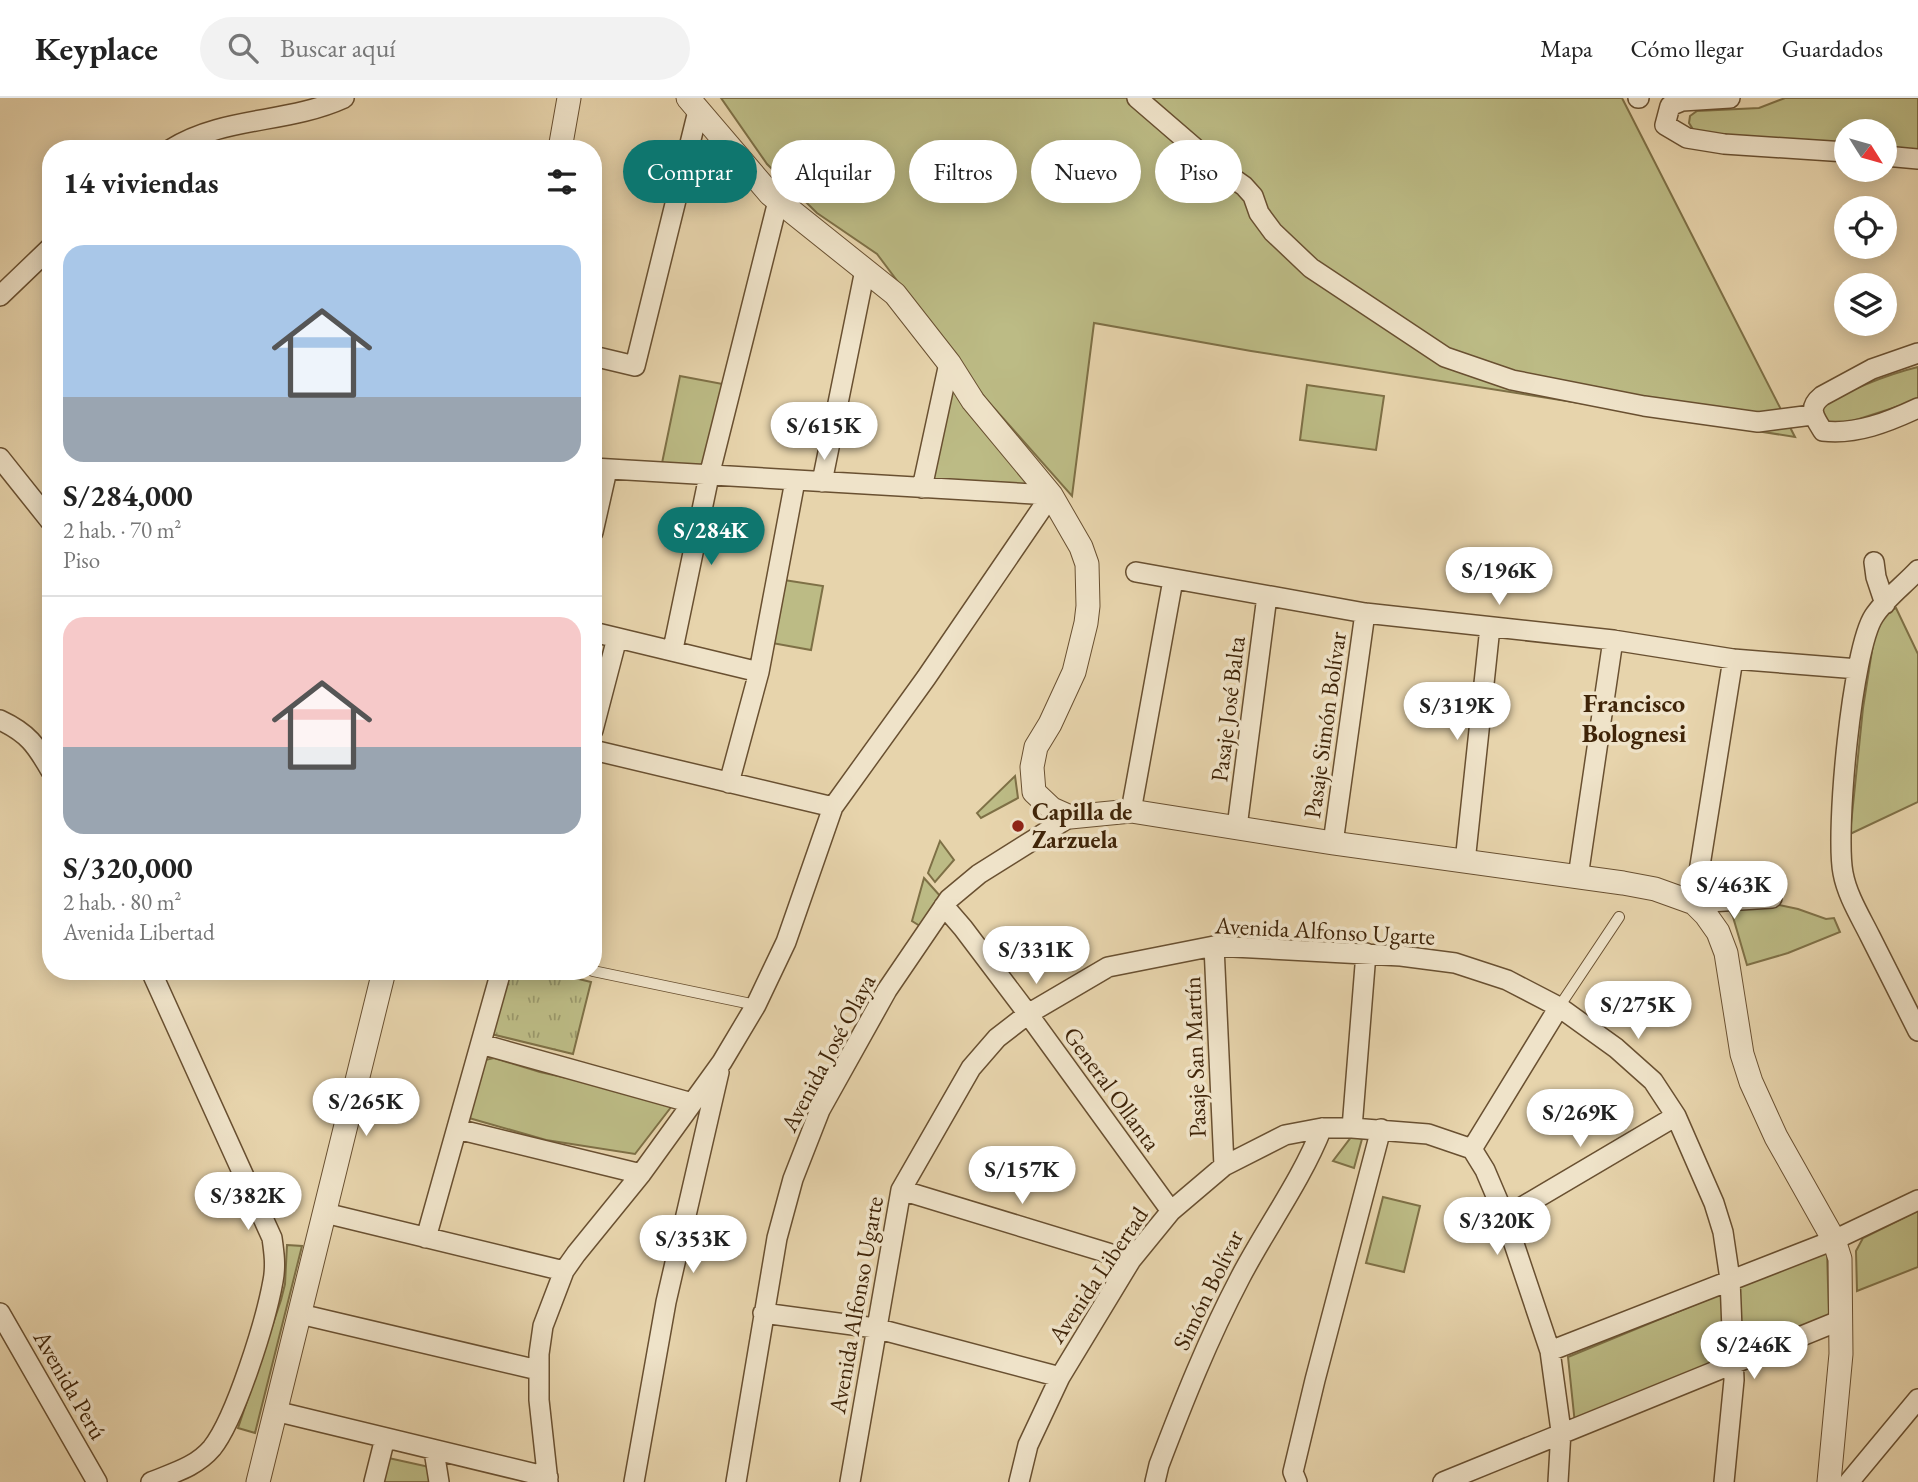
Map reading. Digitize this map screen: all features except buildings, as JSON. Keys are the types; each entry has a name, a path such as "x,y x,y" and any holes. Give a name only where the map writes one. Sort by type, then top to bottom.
{"street":[{"path":"186,140 231,126 320,109 344,98"},
{"path":"562,140 569,98"},
{"path":"1137,98 1217,167 1244,186 1253,196 1259,213 1273,233 1311,268 1445,356 1512,380 1644,406 1758,422 1812,415"},
{"path":"1730,98 1682,100 1670,106 1665,125 1687,138 1724,144 1834,151"},
{"path":"693,105 771,195"},
{"path":"602,358 635,366 693,105"},
{"path":"1897,157 1918,159"},
{"path":"673,649 709,476 778,203"},
{"path":"781,203 895,294 949,363 973,401 1051,495 1081,547 1087,564 1088,606 1080,651 1073,672 1036,747 1032,767 1034,792 1052,809 1070,817 1132,811 1334,844 1655,889 1694,903 1772,898"},
{"path":"0,296 42,256"},
{"path":"822,482 865,270"},
{"path":"1812,415 1816,401 1822,396 1872,369 1918,353"},
{"path":"922,488 949,363"},
{"path":"1812,415 1823,431 1842,433 1870,427 1918,408"},
{"path":"0,458 42,511"},
{"path":"602,469 1051,495"},
{"path":"729,783 758,672 795,481"},
{"path":"275,1411 548,1480 538,1370 543,1326 564,1271 641,1174 722,1062 756,1004 786,942 833,807 926,678 1051,495"},
{"path":"1874,562 1885,604"},
{"path":"1918,570 1875,615 1867,631 1858,669 1845,762 1842,833 1843,874 1852,900 1918,1031"},
{"path":"1136,572 1365,613 1613,640 1733,659 1858,669"},
{"path":"1132,811 1173,580"},
{"name":"Pasaje José Balta","path":"1237,827 1267,596"},
{"name":"Pasaje Simón Bolívar","path":"1334,844 1365,613"},
{"path":"1465,862 1490,626"},
{"path":"602,634 673,649 758,672"},
{"path":"602,696 617,638"},
{"path":"1578,877 1613,640"},
{"path":"1694,903 1733,659"},
{"path":"0,720 26,734 42,755"},
{"path":"38,748 42,743"},
{"path":"602,752 833,807"},
{"name":"Avenida José Olaya","path":"736,1482 777,1238 793,1179 820,1110 887,990 944,906 972,879 1070,817"},
{"path":"1694,903 1718,932 1726,953 1742,1054 1751,1082 1776,1136 1834,1240 1840,1259 1842,1354 1829,1482"},
{"name":"General Ollanta","path":"944,906 1028,1014 1171,1211"},
{"name":"Avenida Alfonso Ugarte","path":"850,1482 901,1190 971,1068 997,1038 1028,1014 1108,967 1214,946 1366,953 1455,963 1507,979 1559,1007 1616,1048 1653,1081 1676,1116 1714,1203 1723,1232 1730,1279 1734,1364 1724,1482"},
{"name":"Pasaje San Martín","path":"1214,946 1224,1166"},
{"path":"1352,1128 1366,953"},
{"path":"151,1482 195,1464 212,1448 222,1431 254,1350 273,1280 275,1259 272,1238 155,980"},
{"path":"258,1482 382,980"},
{"path":"426,1238 499,980"},
{"path":"1558,1482 1561,1434 1550,1351 1505,1217 1485,1170 1472,1149 1559,1007"},
{"path":"481,1044 692,1103"},
{"path":"634,1482 666,1302 722,1062"},
{"path":"1505,1217 1676,1116"},
{"name":"Avenida Libertad","path":"1018,1482 1028,1445 1060,1377 1131,1260 1171,1211 1224,1166 1285,1135 1322,1128 1381,1129 1427,1134 1472,1149"},
{"name":"Simón Bolívar","path":"1155,1482 1163,1454 1205,1348 1270,1223 1310,1158 1322,1128"},
{"path":"457,1129 641,1174"},
{"path":"1297,1482 1293,1472 1381,1129"},
{"path":"901,1190 1131,1260"},
{"path":"1550,1351 1834,1240 1918,1200"},
{"path":"325,1213 564,1271"},
{"name":"Avenida Perú","path":"0,1312 97,1482"},
{"path":"763,1313 875,1328 1060,1377"},
{"path":"300,1314 538,1370"},
{"path":"1443,1482 1461,1478 1561,1434 1841,1320"},
{"path":"1849,1482 1918,1399"},
{"path":"374,1482 385,1438"},
{"path":"434,1451 439,1482"}],"lane":[{"path":"1559,1007 1619,917"},
{"path":"602,973 756,1004"}],"green space":[{"path":"721,98 1622,98 1795,437 1251,351 1094,323 1072,496 986,399 877,254 807,203 895,203 895,140 771,140 771,168 757,150 757,140 750,140"},
{"path":"1785,98 1918,98 1918,152 1897,149 1897,119 1834,119 1834,144 1792,143 1694,131 1689,123 1690,116 1697,111 1759,108"},
{"path":"949,363 1051,495 922,488"},
{"path":"1918,367 1918,400 1831,428 1818,411 1851,391"},
{"path":"680,376 728,385 709,476 662,463"},
{"path":"1307,385 1384,396 1376,450 1300,440"},
{"path":"784,580 823,586 811,650 772,643"},
{"path":"1896,608 1918,654 1918,802 1850,834 1863,708 1876,625 1887,611"},
{"path":"1015,776 1018,798 981,818 977,813"},
{"path":"940,841 954,860 935,882 928,873"},
{"path":"924,878 942,898 920,926 912,921"},
{"path":"1751,899 1798,909 1826,919 1834,918 1840,932 1788,953 1747,965 1733,917 1724,901"},
{"path":"504,980 591,982 573,1054 491,1034"},
{"path":"494,1058 540,1072 675,1102 635,1154 546,1140 469,1118 485,1060"},
{"path":"1352,1136 1362,1139 1354,1168 1333,1161"},
{"path":"1383,1197 1420,1206 1404,1272 1366,1263"},
{"path":"1918,1211 1918,1267 1857,1291 1856,1251 1863,1238"},
{"path":"287,1245 302,1246 255,1433 238,1428 281,1300 285,1284"},
{"path":"1827,1250 1829,1319 1740,1356 1738,1283"},
{"path":"1723,1293 1727,1361 1575,1424 1568,1357"},
{"path":"384,1457 434,1468 435,1482 379,1482"}],"place":[{"name":"Capilla de Zarzuela","path":"1018,826"}],"district":[{"name":"Francisco Bolognesi","path":"1634,718"}]}
